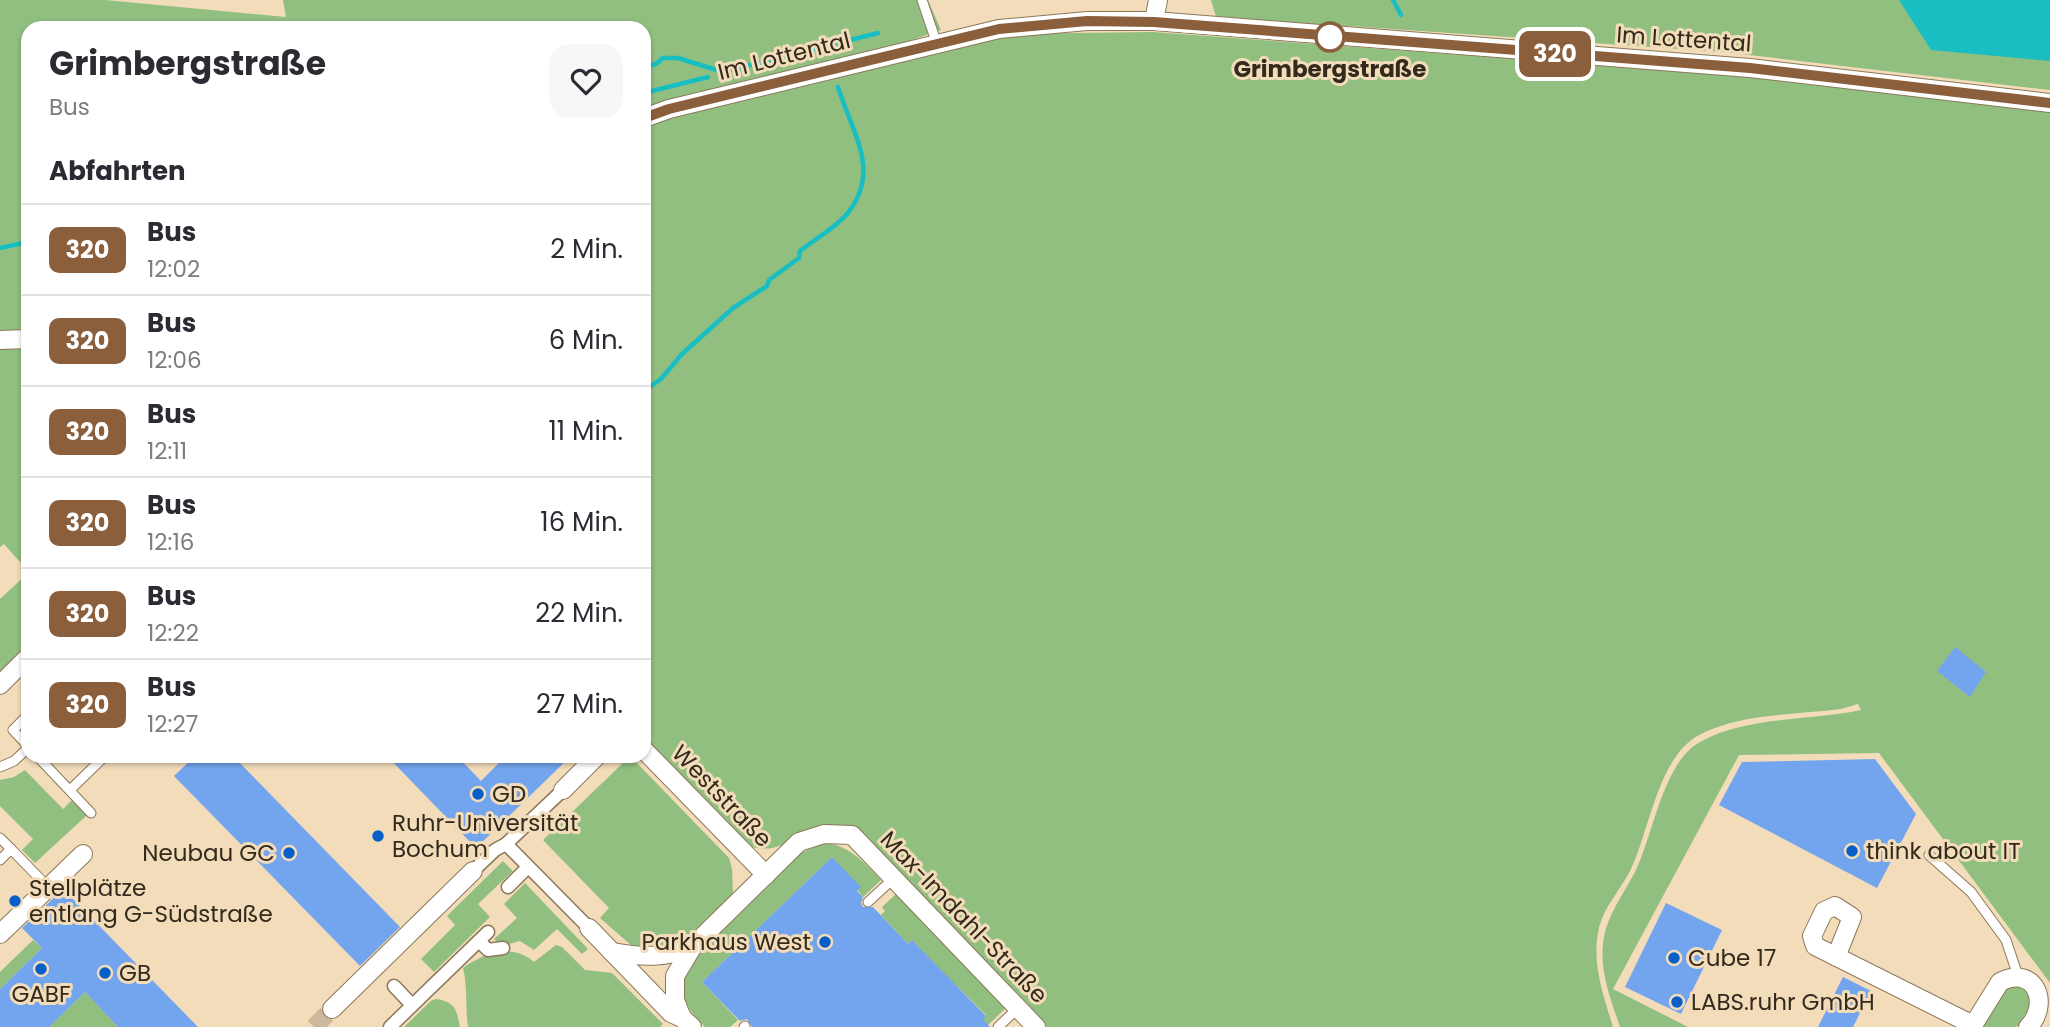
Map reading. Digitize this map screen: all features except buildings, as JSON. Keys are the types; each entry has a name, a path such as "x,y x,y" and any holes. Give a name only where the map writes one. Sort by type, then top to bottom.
{"street":[{"path":"1154,22 1158,0"},
{"name":"Im Lottental","path":"651,115 999,29 1087,21 1154,22 1750,68 2050,103"},
{"path":"0,340 21,339"},
{"path":"0,684 21,664"},
{"name":"Weststraße","path":"651,757 766,875"},
{"path":"332,1009 495,849 506,844 590,763"},
{"name":"Max-Imdahl-Straße","path":"687,1022 675,1000 675,976 693,946 799,842 824,834 852,835 1036,1027"},
{"path":"506,844 612,952"},
{"path":"0,934 83,854"},
{"path":"508,887 528,867"},
{"path":"390,1027 405,994 433,992 483,937 488,950 503,948"},
{"name":"Max-Imdahl-Straße","path":"612,952 638,956 678,954 693,946"},
{"name":"Max-Imdahl-Straße","path":"612,952 671,1013 687,1022"},
{"path":"1836,957 1973,1026 2000,982 2018,976 2031,980 2039,987 2043,998 2041,1014 2028,1027"}],"lane":[{"path":"922,0 937,44"},
{"path":"21,723 13,730 21,739"},
{"path":"0,767 14,761 21,754"},
{"path":"44,763 91,813"},
{"path":"70,790 98,763"},
{"path":"0,838 48,887"},
{"path":"0,860 11,849"},
{"path":"1929,855 1971,891 2006,940 2018,976"},
{"path":"868,902 893,879"},
{"path":"998,1027 1018,1008"}],"green space":[{"path":"0,0 105,0 286,17 283,0 928,0 941,30 894,46 1004,34 1153,32 1772,78 2050,110 2050,983 1879,753 1739,755 1613,989 1688,1027 1620,1027 1605,976 1602,955 1605,934 1611,916 1635,872 1668,782 1687,752 1700,742 1737,728 1861,710 1858,704 1841,709 1732,722 1699,735 1673,760 1656,797 1630,871 1600,924 1598,969 1613,1027 1047,1027 857,832 839,826 825,826 812,829 779,846 767,849 752,847 651,744 651,21 21,21 21,563 4,544 0,547"},
{"path":"1211,0 2050,0 2050,90 1723,52 1349,26 1217,20"},
{"path":"21,580 21,651 0,672 0,599"},
{"path":"637,763 729,858 733,896 679,944 651,947 631,945 600,918 609,908 543,840 622,764"},
{"path":"25,770 63,809 72,800 87,815 35,863 22,850 33,839 0,806 0,780 14,777"},
{"path":"821,844 847,850 881,880 863,897 832,857 702,982 738,1020 730,1027 705,1027 685,999 683,991 689,964 799,854"},
{"path":"503,861 513,871 478,904 490,917 434,972 421,959 455,925 447,916"},
{"path":"525,883 588,949 582,954 557,929 534,950 520,941 501,946 494,939 517,918 504,904"},
{"path":"896,894 1007,1007 988,1025 983,1019 986,1015 957,986 914,1027 885,1027 942,971 912,940 908,944 881,915 885,911 882,907"},
{"path":"33,940 42,948 0,989 0,972"},
{"path":"556,945 562,947 585,970 612,973 663,1024 660,1027 468,1027 463,968 498,952 517,953 534,962"},
{"path":"2015,986 2023,989 2031,1000 2032,1006 2027,1019 2015,1027 1980,1027 2005,988"},
{"path":"85,992 118,1027 49,1027"},
{"path":"437,999 454,1008 460,1027 404,1027 432,1000"}],"water":[{"path":"1899,0 2050,0 2050,61 1931,50"}],"waterway":[{"path":"1393,0 1401,15"},
{"path":"651,65 663,58 678,58 723,72 878,33"},
{"path":"651,91 708,77"},
{"path":"651,386 733,308 767,286 769,280 799,258 800,251 847,214 857,198 863,167 861,152 838,87"},
{"path":"0,248 21,244"}],"tunnel":[{"path":"314,1027 332,1009"}],"bus line":[{"name":"320","path":"651,115 999,29 1087,21 1154,22 1750,68 2050,103"}],"place":[{"name":"Grimbergstraße","path":"1330,37"},
{"name":"GD","path":"478,794"},
{"name":"Ruhr-Universität Bochum","path":"378,836"},
{"name":"think about IT","path":"1852,851"},
{"name":"Neubau GC","path":"289,853"},
{"name":"Stellplätze entlang G-Südstraße","path":"15,901"},
{"name":"Parkhaus West","path":"825,942"},
{"name":"Cube 17","path":"1674,958"},
{"name":"GABF","path":"41,969"},
{"name":"GB","path":"105,973"},
{"name":"LABS.ruhr GmbH","path":"1677,1002"}]}
